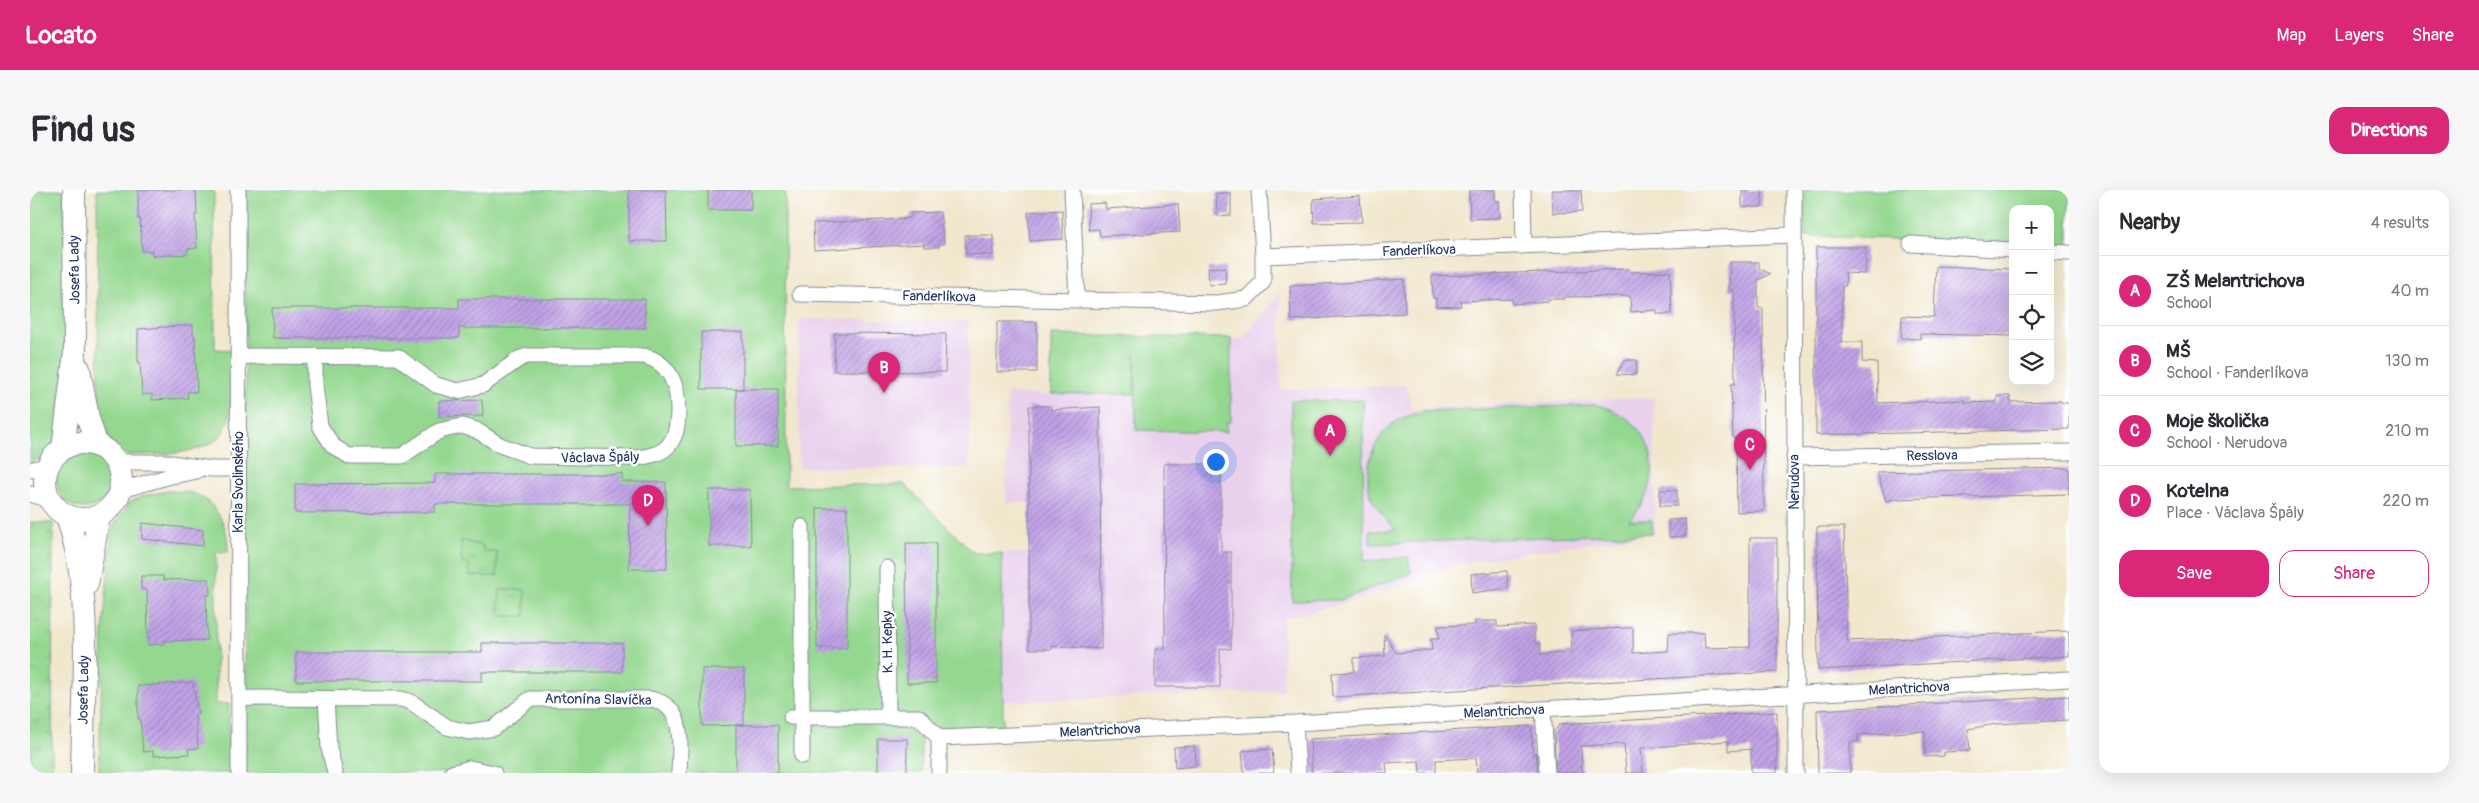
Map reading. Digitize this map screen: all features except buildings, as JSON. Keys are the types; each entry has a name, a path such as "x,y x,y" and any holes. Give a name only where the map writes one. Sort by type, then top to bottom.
{"street":[{"name":"Josefa Lady","path":"74,190 75,351 58,454 45,479 40,497 67,516 75,546 84,607"},
{"name":"Karla Svolinského","path":"238,190 238,773"},
{"path":"1072,190 1077,300"},
{"path":"1259,190 1263,256"},
{"path":"1523,190 1524,246"},
{"name":"Nerudova","path":"1794,190 1796,773"},
{"name":"Fanderlíkova","path":"800,294 1217,304 1246,300 1263,282 1263,256 1794,236"},
{"path":"1910,244 2009,250"},
{"path":"2054,252 2069,253"},
{"name":"Josefa Lady","path":"75,351 88,418 97,446"},
{"name":"Václava Špály","path":"238,356 315,358 398,357 436,385 458,391 483,385 519,359 528,356 644,356 654,359 662,365 674,381 678,394 677,427 673,438 663,450 651,456 637,458 530,456 500,445 476,430 462,426 439,431 402,456 349,456 333,446 320,426 314,385 315,358"},
{"path":"30,470 45,466 58,454 80,444 97,446 106,451 116,462 121,478 121,490 113,505 99,516 83,520 67,516"},
{"name":"Resslova","path":"1794,457 2069,452"},
{"path":"116,462 165,462 211,469 238,469"},
{"path":"121,490 167,477 211,469"},
{"name":"Josefa Lady","path":"82,773 84,607 99,516"},
{"path":"802,527 797,717 802,756"},
{"name":"K. H. Kepky","path":"887,568 888,716"},
{"name":"Melantrichova","path":"939,738 1295,723 2069,679"},
{"name":"Antonína Slavíčka","path":"239,698 405,700 447,727 469,732 494,728 530,699 642,698 658,700 669,707 677,718 679,773"},
{"path":"326,699 329,748 335,773"},
{"path":"1543,709 1547,773"},
{"path":"797,717 888,716 919,718 939,738 939,773"},
{"path":"1295,723 1298,773"},
{"path":"452,773 478,768 494,773"}],"shaded area":[{"path":"1280,293 1281,390 1406,385 1412,409 1654,397 1655,533 1460,563 1359,600 1283,618 1283,691 1002,702 1002,553 1029,553 1029,503 1006,503 1007,394 1050,395 1050,334 1242,339"},
{"path":"799,319 968,322 970,464 966,468 799,468"}],"green space":[{"path":"30,190 64,190 65,354 56,444 41,458 30,463"},
{"path":"97,190 214,190 215,349 231,350 231,405 229,417 222,434 204,447 178,453 126,455 109,439 99,422"},
{"path":"246,190 785,190 786,486 904,484 974,553 1002,553 1003,726 921,728 921,773 245,773"},
{"path":"1805,190 2069,190 2069,245 2054,245 2054,205 2009,205 2009,243 1805,236"},
{"path":"1051,335 1231,338 1231,422 1226,422 1227,432 1136,430 1135,353 1134,394 1051,394"},
{"path":"1363,400 1364,562 1408,557 1411,573 1341,600 1292,601 1291,401"},
{"path":"1596,405 1616,412 1632,422 1643,436 1650,452 1652,469 1650,486 1642,504 1629,520 1652,520 1652,533 1370,544 1370,531 1396,530 1374,503 1368,480 1371,456 1376,444 1382,434 1400,419 1422,411"},
{"path":"79,454 89,454 99,458 107,466 111,481 107,496 99,504 89,508 79,508 69,504 61,496 57,486 57,476 61,466 69,458"},
{"path":"168,491 192,493 208,502 220,516 228,543 228,552 216,552 216,704 229,704 229,773 99,773 103,632 112,528 130,502 143,496"},
{"path":"30,522 53,523 52,773 30,773"},
{"path":"461,540 483,546 484,552 497,552 497,576 470,576 469,564 462,563"},
{"path":"500,589 525,590 525,616 499,616"}],"place":[{"name":"MŠ","path":"884,393"},
{"name":"ZŠ Melantrichova","path":"1330,456"},
{"name":"Moje školička","path":"1750,470"},
{"name":"Kotelna","path":"648,526"}]}
